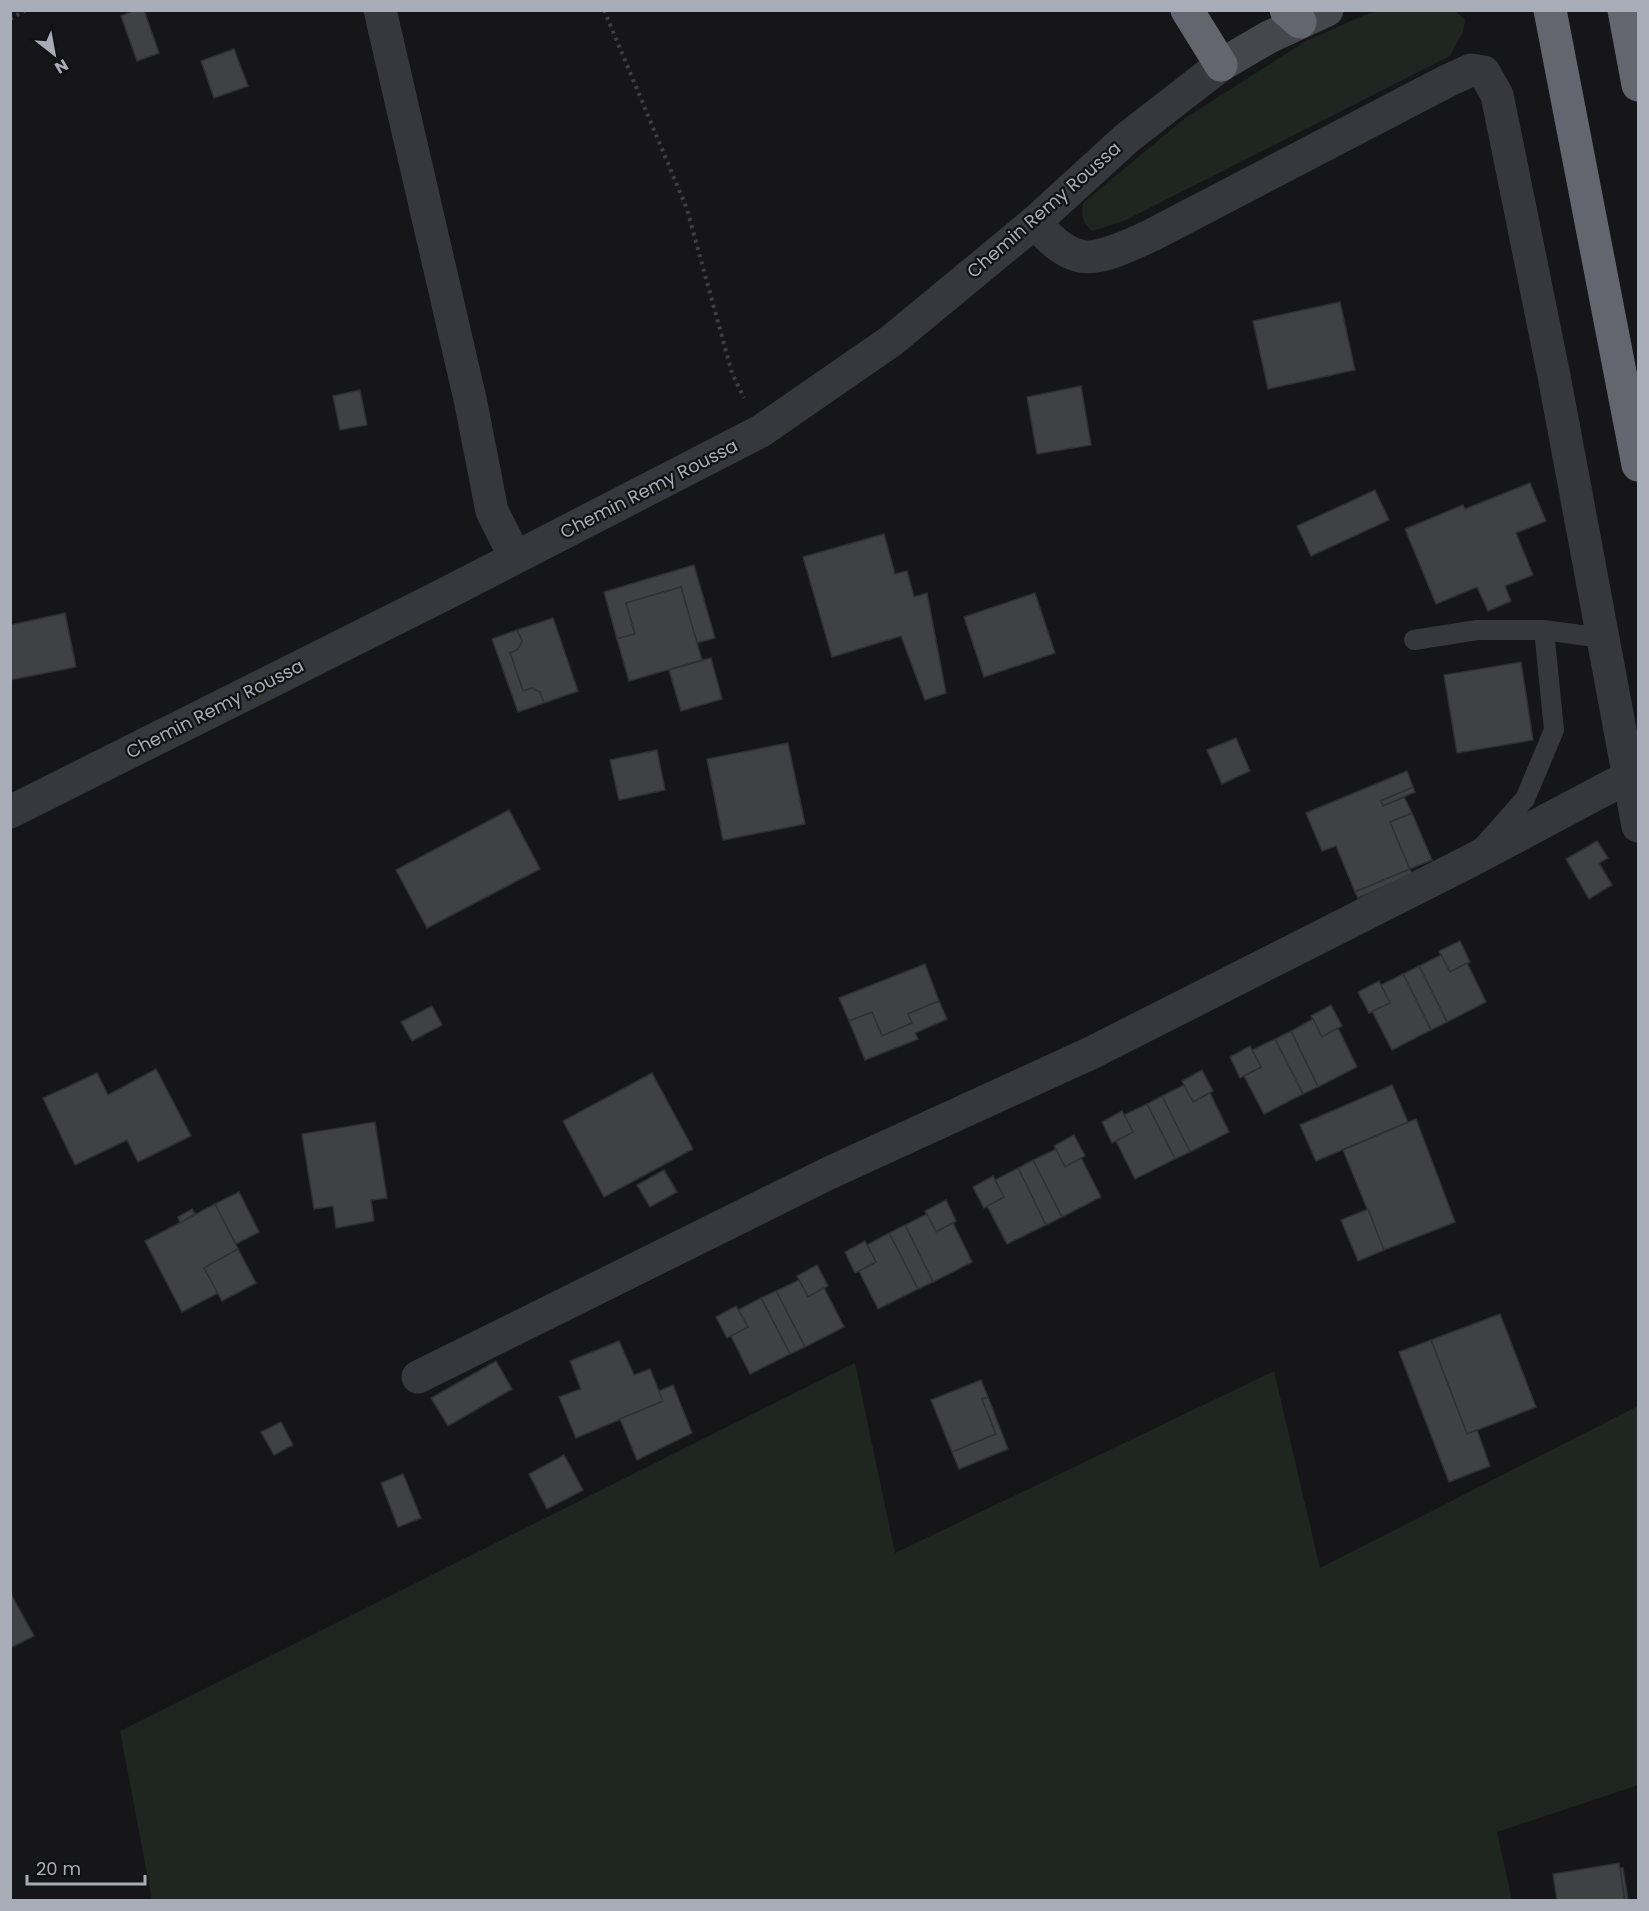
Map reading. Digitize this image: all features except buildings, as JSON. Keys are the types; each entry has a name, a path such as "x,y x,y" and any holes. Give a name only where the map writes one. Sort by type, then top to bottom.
{"highway":[{"path":"1187,10 1221,65"},
{"path":"1530,10 1609,317"},
{"path":"1550,10 1638,465"},
{"path":"1624,10 1638,85"}],"main road":[{"path":"1221,65 1305,14"}],"street":[{"path":"380,10 470,399 492,511 515,557"},
{"name":"Chemin Remy Roussa","path":"10,812 761,431 891,341 1034,222 1127,138 1221,65"},
{"path":"1034,222 1058,245 1080,256 1110,253 1152,235 1447,81 1471,70 1484,72 1497,95 1554,376 1638,825"},
{"path":"418,1377 827,1174 1091,1053 1470,861 1628,777"}],"lane":[{"path":"1414,640 1477,630 1544,630 1602,638"},
{"path":"1470,861 1525,799 1554,730 1544,630"}],"path":[{"path":"10,19 26,10"},
{"path":"604,10 687,209 732,373 761,431"}],"shaded area":[{"path":"1455,11 1465,20 1463,32 1450,56 1124,221 1092,231 1086,225 1082,215 1083,203 1184,119 1306,41 1369,13"},
{"path":"855,1363 895,1553 1274,1371 1320,1568 1638,1406 1638,1785 1497,1832 1512,1900 152,1900 120,1731"}]}
